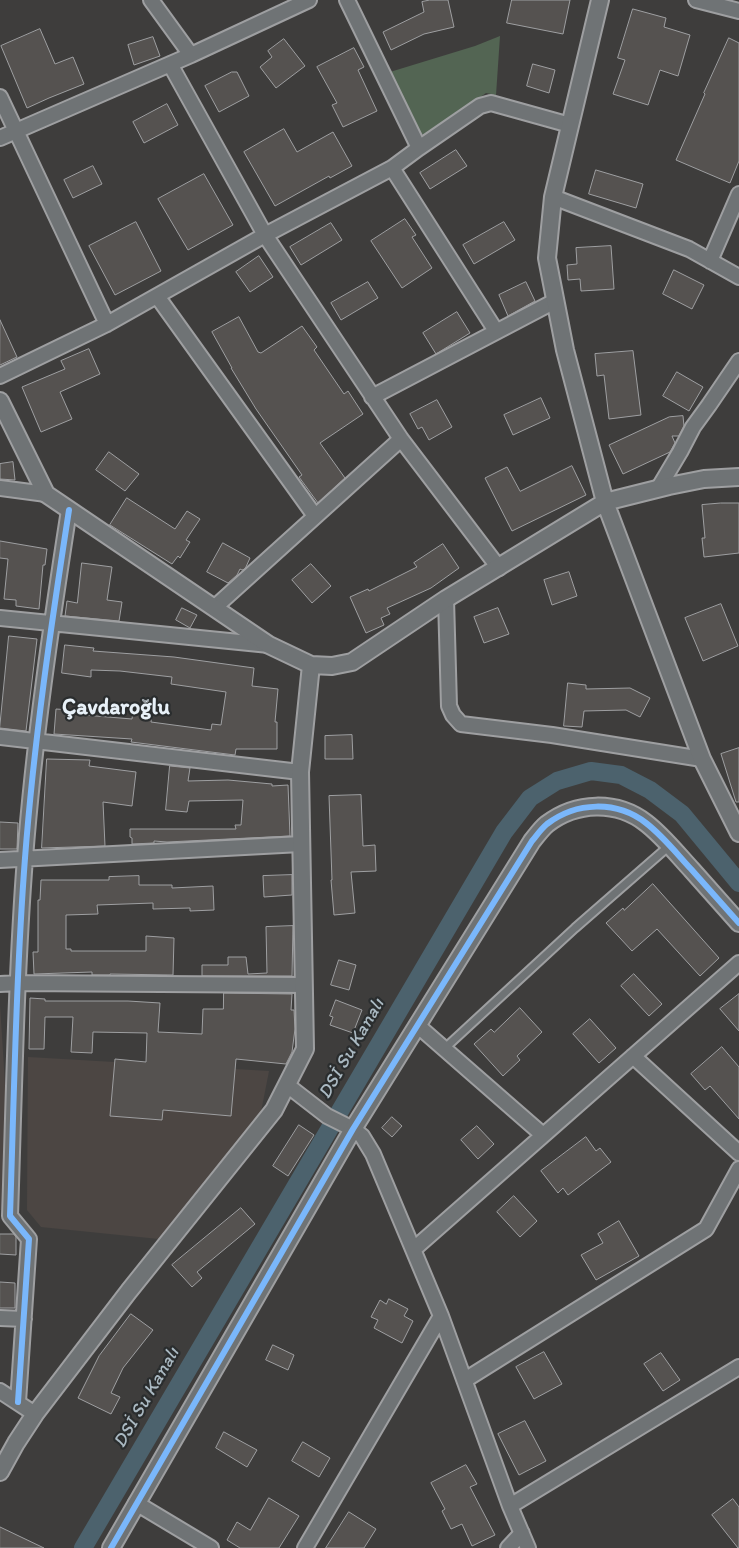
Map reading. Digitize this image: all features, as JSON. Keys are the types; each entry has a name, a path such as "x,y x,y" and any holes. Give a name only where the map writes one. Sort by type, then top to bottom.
{"street":[{"path":"152,0 191,55"},
{"path":"0,138 191,55 309,0"},
{"path":"347,0 419,148"},
{"path":"600,0 553,197 547,258 565,350 605,502 702,759 739,833"},
{"path":"696,0 739,11"},
{"path":"170,64 265,235 401,439 499,568"},
{"path":"0,97 107,324"},
{"path":"0,376 107,324 265,235 392,168 480,106 491,103 570,125"},
{"path":"392,168 496,331"},
{"path":"710,261 739,194"},
{"path":"553,197 689,249 739,277"},
{"path":"157,296 315,516"},
{"path":"372,396 555,301"},
{"path":"658,489 693,427 739,361"},
{"path":"0,402 46,494"},
{"path":"214,608 401,439"},
{"path":"0,488 46,494 269,645 311,665 332,666 352,662 446,600 605,502 704,479 739,477"},
{"path":"18,1402 29,1239 5,1216 25,859 36,740 69,510"},
{"path":"446,600 449,706 453,715 461,724 702,759"},
{"path":"0,618 269,645"},
{"path":"0,1472 35,1414 129,1291 274,1110 305,1049 300,772 311,665"},
{"path":"0,737 300,772"},
{"path":"110,1548 353,1128 532,841 546,825 564,813 580,808 603,806 626,812 646,823 739,923"},
{"path":"0,860 301,844"},
{"path":"414,1250 739,963"},
{"path":"0,984 304,986"},
{"path":"417,1025 543,1135"},
{"path":"633,1056 739,1153"},
{"path":"287,1085 327,1116 353,1128 362,1136 373,1154 441,1316 510,1506 528,1548"},
{"path":"465,1380 706,1228 739,1169"},
{"path":"305,1548 441,1316"},
{"path":"0,1318 24,1319"},
{"path":"510,1506 739,1367"},
{"path":"0,1391 35,1414"},
{"path":"136,1504 211,1548"},
{"path":"508,1548 522,1533"}],"lane":[{"path":"444,1049 575,928 669,846"}],"shaded area":[{"path":"0,1005 13,1210 0,1210"},
{"path":"28,1057 269,1071 260,1117 159,1239 41,1227 27,1210"}],"green space":[{"path":"500,36 496,95 486,93 425,136 418,131 390,72 475,46"}],"building":[{"path":"448,0 454,27 424,34 391,50 383,32 424,12 422,2"},
{"path":"512,0 570,0 563,34 507,23"},
{"path":"633,9 666,18 664,27 690,35 678,76 660,70 648,105 613,94 625,60 618,58"},
{"path":"40,29 55,64 73,57 84,84 27,108 1,46"},
{"path":"153,37 160,56 134,65 128,45"},
{"path":"729,38 739,43 739,161 730,183 676,160"},
{"path":"284,39 305,66 276,88 260,67 272,57 268,51"},
{"path":"354,48 364,67 358,70 377,111 343,127 332,105 337,103 317,67"},
{"path":"533,64 555,70 549,93 527,86"},
{"path":"232,72 237,72 249,96 219,112 205,86"},
{"path":"167,104 178,125 144,143 133,122"},
{"path":"284,129 297,152 333,132 352,166 330,178 329,176 275,206 244,152"},
{"path":"456,150 467,166 430,189 420,173"},
{"path":"93,166 102,184 73,198 64,180"},
{"path":"596,170 643,184 636,208 589,194"},
{"path":"204,174 233,225 188,250 158,199"},
{"path":"405,219 416,235 412,237 432,268 402,288 371,241"},
{"path":"136,222 161,271 115,295 89,246"},
{"path":"504,222 515,240 474,264 463,245"},
{"path":"331,223 342,240 301,265 290,247"},
{"path":"611,246 614,289 581,291 580,279 568,280 567,265 577,264 576,248"},
{"path":"259,256 273,277 250,292 236,272"},
{"path":"674,270 704,285 692,309 663,294"},
{"path":"368,282 378,298 341,320 331,303"},
{"path":"526,282 535,301 508,316 499,295"},
{"path":"457,312 470,333 436,354 423,333"},
{"path":"239,317 258,352 261,353 302,326 317,347 314,350 344,394 348,391 363,414 320,443 345,478 318,503 299,477 302,475 256,409 212,332"},
{"path":"0,320 17,357 0,365"},
{"path":"89,349 100,374 60,392 72,419 41,432 22,387 65,369 61,361"},
{"path":"633,351 641,415 609,419 604,375 597,376 595,354"},
{"path":"677,372 703,387 689,411 663,396"},
{"path":"541,398 550,418 513,435 504,415"},
{"path":"437,400 452,427 429,440 422,427 418,429 410,414"},
{"path":"683,416 684,426 679,436 672,436 675,443 670,452 623,474 609,445 669,417"},
{"path":"109,452 139,474 125,491 96,470"},
{"path":"13,462 15,480 0,479 0,464"},
{"path":"572,466 586,495 512,531 485,478 507,467 520,491"},
{"path":"127,498 175,529 187,511 200,519 186,540 190,542 180,558 178,556 172,564 110,525"},
{"path":"739,503 739,553 704,557 702,538 705,538 702,505"},
{"path":"0,541 47,549 45,565 43,565 39,609 16,606 16,600 4,599 8,559 0,558"},
{"path":"223,543 250,558 245,569 240,569 237,575 228,583 207,572"},
{"path":"443,544 459,568 431,588 387,608 390,614 381,618 384,625 366,633 350,597 368,589 369,591 417,567 414,563"},
{"path":"82,563 112,567 107,600 122,602 119,621 65,616 67,601 77,603"},
{"path":"311,564 331,586 312,603 292,580"},
{"path":"569,572 577,596 552,605 544,580"},
{"path":"721,604 738,646 703,661 685,618"},
{"path":"182,608 197,615 190,628 176,620"},
{"path":"498,608 509,634 484,643 474,617"},
{"path":"9,636 37,639 26,731 0,728"},
{"path":"65,645 94,648 93,651 174,657 254,668 252,686 278,689 275,722 277,722 277,749 236,749 235,755 131,742 132,739 54,734 56,709 85,711 84,715 132,719 133,711 152,713 151,722 211,730 212,724 221,725 226,692 171,684 172,677 120,671 91,670 91,677 62,673"},
{"path":"568,683 586,685 586,689 630,688 650,698 640,717 626,710 584,711 582,727 564,726"},
{"path":"352,735 353,759 325,759 325,736"},
{"path":"739,748 739,802 736,802 721,754"},
{"path":"47,759 90,760 89,766 136,772 132,806 103,802 105,846 42,848"},
{"path":"170,766 190,768 188,781 228,780 272,784 272,786 288,785 290,836 154,841 154,843 132,844 130,829 236,829 235,825 241,825 243,800 189,801 187,812 166,810"},
{"path":"361,795 363,846 375,845 376,871 351,872 355,913 334,915 331,880 329,796"},
{"path":"0,822 18,823 17,849 0,849"},
{"path":"292,875 292,895 264,897 263,876"},
{"path":"139,876 139,885 172,885 172,888 213,886 214,910 190,911 190,908 153,909 153,903 97,905 98,914 66,915 66,949 71,949 71,951 146,951 146,936 174,938 173,975 92,975 92,972 34,974 33,952 38,952 38,900 40,900 41,880 109,880 109,877"},
{"path":"653,884 719,958 700,976 657,929 632,951 606,923"},
{"path":"293,926 292,976 202,976 202,965 228,965 228,957 246,957 248,974 267,973 266,927"},
{"path":"339,960 356,965 349,990 331,985"},
{"path":"634,974 662,1004 649,1016 621,986"},
{"path":"224,993 292,994 291,1010 294,1010 295,1029 292,1052 286,1064 236,1059 231,1116 163,1110 162,1120 110,1116 115,1059 146,1062 147,1033 93,1032 92,1053 71,1052 73,1017 45,1017 44,1049 29,1049 30,998 45,999 45,1001 160,1003 158,1032 202,1034 203,1009 223,1009"},
{"path":"739,994 739,1031 720,1009"},
{"path":"336,1000 362,1010 353,1033 330,1025 333,1017 330,1016"},
{"path":"520,1008 542,1032 517,1056 520,1060 503,1076 474,1044 491,1029 494,1032"},
{"path":"590,1019 616,1048 599,1063 573,1034"},
{"path":"722,1047 739,1067 739,1119 710,1086 705,1090 691,1074"},
{"path":"392,1117 402,1126 392,1137 382,1128"},
{"path":"299,1125 314,1135 288,1176 273,1166"},
{"path":"477,1126 494,1144 478,1159 461,1140"},
{"path":"586,1137 596,1151 600,1148 611,1162 568,1195 563,1188 558,1193 541,1171"},
{"path":"514,1196 537,1221 520,1237 497,1212"},
{"path":"241,1208 255,1224 197,1272 202,1278 192,1287 172,1265"},
{"path":"619,1221 639,1256 596,1280 581,1255 603,1243 598,1234"},
{"path":"0,1234 14,1234 16,1237 16,1255 0,1254"},
{"path":"0,1282 15,1283 15,1308 0,1308"},
{"path":"389,1299 408,1309 404,1316 413,1321 402,1343 374,1328 378,1320 371,1317 380,1300 386,1304"},
{"path":"131,1314 153,1330 123,1368 111,1393 120,1397 111,1414 78,1398 99,1356"},
{"path":"273,1345 294,1355 288,1370 266,1360"},
{"path":"544,1352 562,1384 534,1399 516,1367"},
{"path":"661,1353 680,1380 663,1391 644,1364"},
{"path":"525,1421 546,1461 519,1475 498,1434"},
{"path":"224,1432 257,1450 247,1467 216,1448"},
{"path":"303,1442 330,1458 319,1477 292,1461"},
{"path":"466,1465 477,1484 470,1487 495,1535 472,1546 462,1524 451,1529 442,1511 445,1509 431,1483"},
{"path":"269,1498 299,1516 279,1548 240,1548 227,1540 237,1522 250,1530"},
{"path":"733,1499 739,1507 739,1548 712,1515"},
{"path":"349,1512 376,1529 364,1548 326,1548"},
{"path":"0,1527 44,1548 0,1548"}],"waterway":[{"name":"DSİ Su Kanalı","path":"83,1548 504,832 530,798 557,781 591,771 621,775 650,790 682,814 739,883"}],"cycle path":[{"path":"18,1402 29,1239 10,1216 19,947 38,727 69,510"},
{"path":"111,1548 353,1129 532,841 545,826 570,811 583,808 609,807 622,810 646,823 664,839 739,923"}],"district":[{"name":"Çavdaroğlu","path":"116,708"}]}
